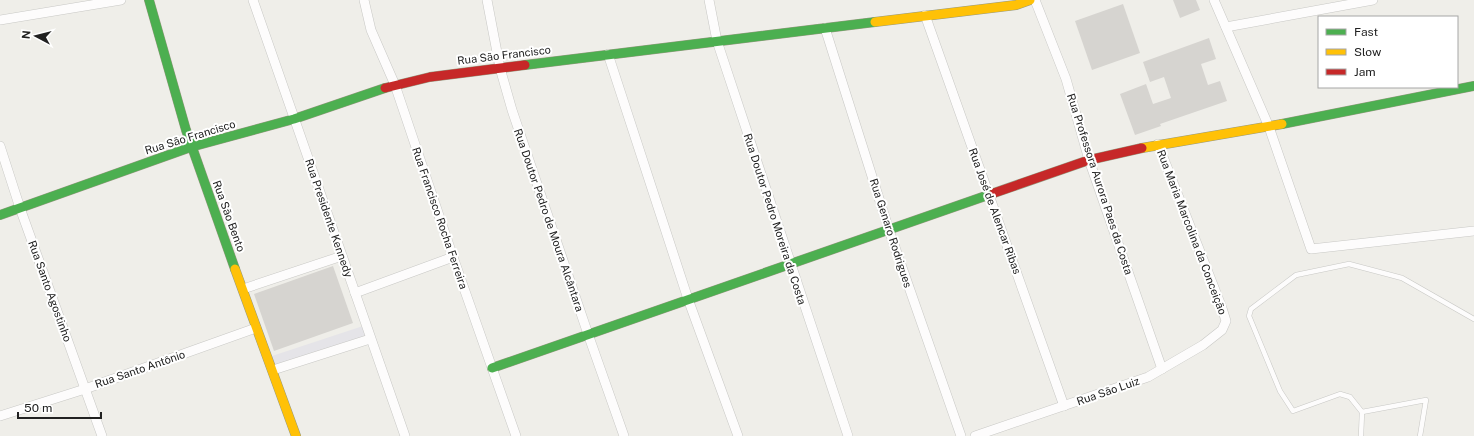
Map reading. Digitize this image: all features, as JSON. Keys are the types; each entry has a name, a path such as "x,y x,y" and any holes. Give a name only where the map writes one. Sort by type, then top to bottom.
{"street":[{"path":"0,20 121,0"},
{"name":"Rua São Bento","path":"149,0 192,147 296,436"},
{"name":"Rua Presidente Kennedy","path":"253,0 405,436"},
{"name":"Rua Francisco Rocha Ferreira","path":"364,0 371,30 395,85 453,257 516,434"},
{"name":"Rua Doutor Pedro de Moura Alcântara","path":"487,0 500,68 512,110 624,436"},
{"name":"Rua Doutor Pedro Moreira da Costa","path":"709,0 717,41 848,436"},
{"name":"Rua São Francisco","path":"0,215 192,147 294,119 395,85 430,76 1016,5 1030,0"},
{"name":"Rua Professora Aurora Paes da Costa","path":"1036,0 1066,79 1089,160 1162,369"},
{"path":"1214,0 1269,127 1311,249 1474,231"},
{"path":"1226,27 1373,0"},
{"name":"Rua José de Alencar Ribas","path":"925,16 1064,406"},
{"name":"Rua Genaro Rodrigues","path":"825,28 889,230 961,436"},
{"path":"608,54 688,299 738,436"},
{"path":"492,368 1089,160 1158,144 1269,127 1474,86"},
{"name":"Rua Maria Marcolina da Conceição","path":"1158,144 1226,321"},
{"name":"Rua Santo Agostinho","path":"0,146 20,208 102,436"},
{"path":"243,289 342,256"},
{"path":"355,293 453,257"},
{"name":"Rua São Luiz","path":"975,436 1148,377 1203,345 1222,330 1226,321"},
{"name":"Rua Santo Antônio","path":"0,416 84,389 256,328"},
{"path":"273,370 370,339"},
{"path":"506,436 516,434"}],"lane":[{"path":"1361,436 1362,412 1350,397 1340,394 1293,411 1280,391 1249,316 1251,309 1296,276 1349,264 1402,278 1474,319"},
{"path":"1362,412 1426,400 1420,436"}],"shaded area":[{"path":"363,326 367,338 274,370 269,357"}],"building":[{"path":"1173,0 1196,0 1200,10 1180,18"},
{"path":"1123,4 1140,53 1092,70 1075,21"},
{"path":"1209,38 1216,59 1201,64 1208,85 1220,81 1227,101 1160,124 1161,126 1135,135 1120,94 1146,84 1153,104 1171,98 1164,77 1150,82 1143,62"},
{"path":"333,266 353,323 274,351 254,294"}],"traffic: fast":[{"path":"149,0 186,130 235,269"},
{"path":"525,65 875,22"},
{"path":"1282,124 1474,86"},
{"path":"0,215 191,147 294,119 385,88"},
{"path":"492,368 994,193"}],"traffic: slow":[{"path":"875,22 1016,5 1030,0"},
{"path":"1142,148 1282,124"},
{"path":"235,269 296,436"}],"traffic: jam":[{"path":"385,88 430,77 525,65"},
{"path":"994,193 1089,160 1142,148"}]}
